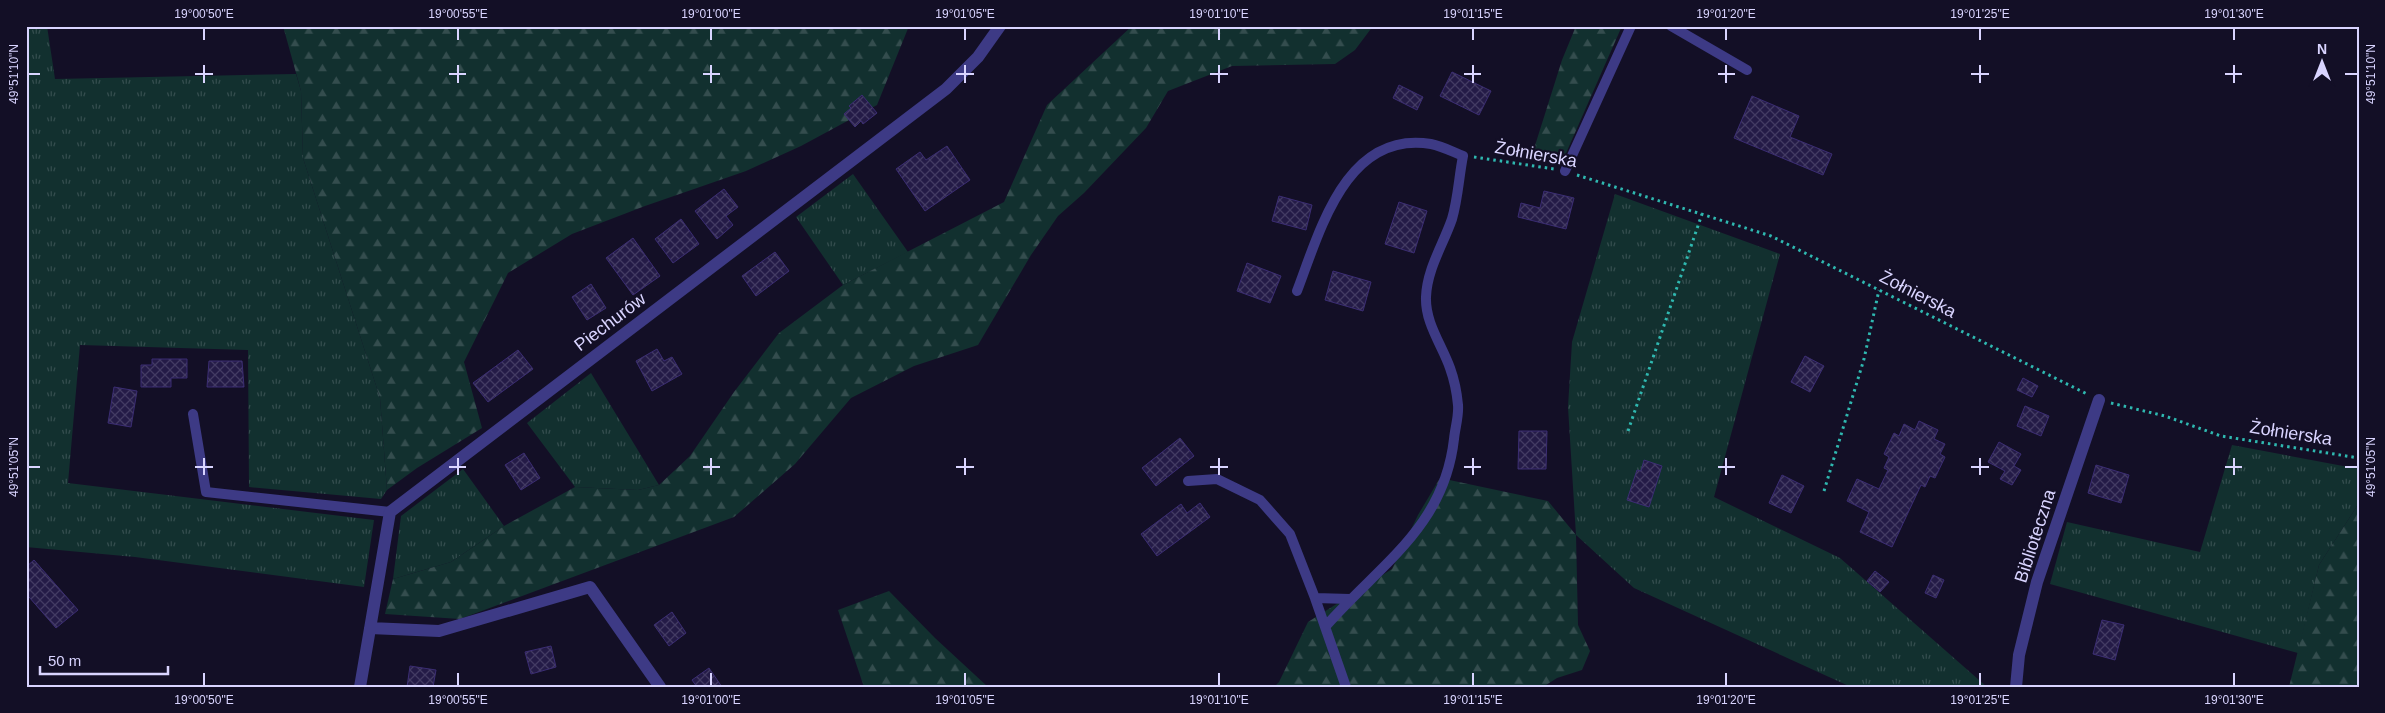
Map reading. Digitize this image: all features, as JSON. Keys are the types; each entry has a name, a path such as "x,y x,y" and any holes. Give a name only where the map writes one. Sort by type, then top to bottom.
{"street":[{"name":"Piechurów","path":"390,512 946,89 978,57 1000,26"},
{"name":"Biblioteczna","path":"2016,687 2019,655 2037,582 2099,400"},
{"path":"360,687 390,512"},
{"path":"370,628 439,631 590,587 660,687"}],"lane":[{"path":"1565,171 1631,26"},
{"path":"1671,26 1746,70"},
{"path":"1297,291 1330,205 1346,181 1362,164 1394,144 1431,144 1463,156 1452,216 1429,275 1426,298 1430,322 1451,369 1458,406 1453,451 1443,488 1424,522 1390,564 1350,598 1325,627"},
{"path":"193,414 206,492 390,512"},
{"path":"1188,481 1217,479 1260,500 1290,534 1346,687"},
{"path":"1315,598 1350,598"}],"path":[{"name":"Żołnierska","path":"1463,156 1565,171 1771,236 2099,400 2165,416 2222,436 2359,458"},
{"path":"1628,431 1702,214"},
{"path":"1824,491 1864,359 1879,290"}],"green space":[{"path":"26,26 47,26 55,79 296,74 301,91 303,158 380,398 387,490 381,499 249,487 248,350 80,345 68,483 374,520 364,587 135,557 26,547"},
{"path":"283,26 909,26 877,105 801,146 746,171 572,234 508,273 464,362 482,428 417,468 387,490 380,398 303,158 301,91"},
{"path":"1132,26 1373,26 1355,50 1335,64 1232,66 1168,91 1146,128 1084,193 1058,216 1031,255 978,345 914,366 851,398 795,464 734,517 460,619 385,614 393,579 451,562 504,526 575,487 638,490 659,485 690,456 734,392 779,333 843,285 1004,202 1047,105"},
{"path":"1576,26 1622,26 1563,160 1532,155 1562,60"},
{"path":"853,174 908,252 843,285 796,217"},
{"path":"1615,194 1780,254 1714,497 1840,558 1987,687 1851,687 1634,588 1576,535 1568,407 1572,342"},
{"path":"591,373 659,485 638,490 575,487 527,423"},
{"path":"2232,445 2359,469 2359,503 2319,565 2298,653 2050,584 2067,522 2200,552"},
{"path":"463,469 504,526 451,562 393,579 401,516"},
{"path":"1440,478 1548,501 1576,535 1578,625 1590,651 1582,670 1557,678 1543,687 1274,687 1279,682 1308,622 1392,569 1418,515"},
{"path":"2359,503 2359,687 2289,687 2319,565"},
{"path":"889,591 935,638 988,687 864,687 838,610"}],"building":[{"path":"1452,72 1491,91 1479,115 1440,96"},
{"path":"1399,85 1423,97 1417,110 1393,98"},
{"path":"862,95 877,113 863,124 861,121 855,127 844,114 851,108 849,106"},
{"path":"1752,96 1799,116 1790,137 1832,154 1823,175 1734,138"},
{"path":"947,146 970,180 925,211 896,169 920,152 926,160"},
{"path":"724,189 738,207 726,216 733,225 717,239 695,211"},
{"path":"1544,191 1574,198 1566,229 1518,217 1521,203 1540,208"},
{"path":"1279,196 1312,205 1306,230 1272,221"},
{"path":"1399,202 1427,211 1414,253 1385,244"},
{"path":"681,219 699,244 673,263 655,239"},
{"path":"633,238 660,276 633,295 606,258"},
{"path":"775,252 789,271 756,296 742,276"},
{"path":"1247,263 1281,276 1270,303 1237,291"},
{"path":"1333,271 1371,282 1363,311 1325,300"},
{"path":"591,284 606,308 587,320 572,297"},
{"path":"657,349 664,361 672,357 682,374 652,391 636,361"},
{"path":"518,350 533,369 488,402 473,383"},
{"path":"1805,356 1824,366 1810,392 1791,382"},
{"path":"152,359 187,359 187,378 171,378 171,387 141,387 141,365 152,365"},
{"path":"209,361 242,361 244,387 207,387"},
{"path":"2023,378 2038,386 2032,397 2017,390"},
{"path":"114,387 137,391 131,427 108,423"},
{"path":"2025,406 2049,416 2041,436 2017,426"},
{"path":"1919,421 1938,430 1934,439 1945,444 1940,454 1945,457 1935,478 1930,476 1925,487 1921,485 1892,547 1860,532 1869,512 1847,501 1857,479 1879,489 1888,470 1884,468 1889,457 1884,454 1894,433 1899,436 1904,424 1915,430"},
{"path":"1519,431 1547,431 1546,469 1518,469"},
{"path":"1180,438 1194,456 1156,486 1142,468"},
{"path":"1999,442 2021,454 2014,466 2021,470 2012,485 2000,479 2005,471 1988,462"},
{"path":"524,453 540,478 521,490 505,465"},
{"path":"1644,460 1662,466 1649,507 1627,500 1637,470 1641,471"},
{"path":"2096,465 2129,475 2121,503 2088,493"},
{"path":"1782,475 1804,486 1791,513 1769,503"},
{"path":"1200,503 1210,517 1157,556 1141,534 1181,504 1187,513"},
{"path":"34,560 78,610 56,628 29,597 26,599 26,567"},
{"path":"1875,571 1889,582 1880,592 1867,581"},
{"path":"1933,575 1944,580 1936,598 1925,593"},
{"path":"672,612 686,633 669,646 654,625"},
{"path":"2102,620 2124,625 2115,660 2093,654"},
{"path":"551,646 556,667 531,674 525,652"},
{"path":"410,666 436,670 433,687 407,687"},
{"path":"709,668 722,687 697,687 692,680"}]}
